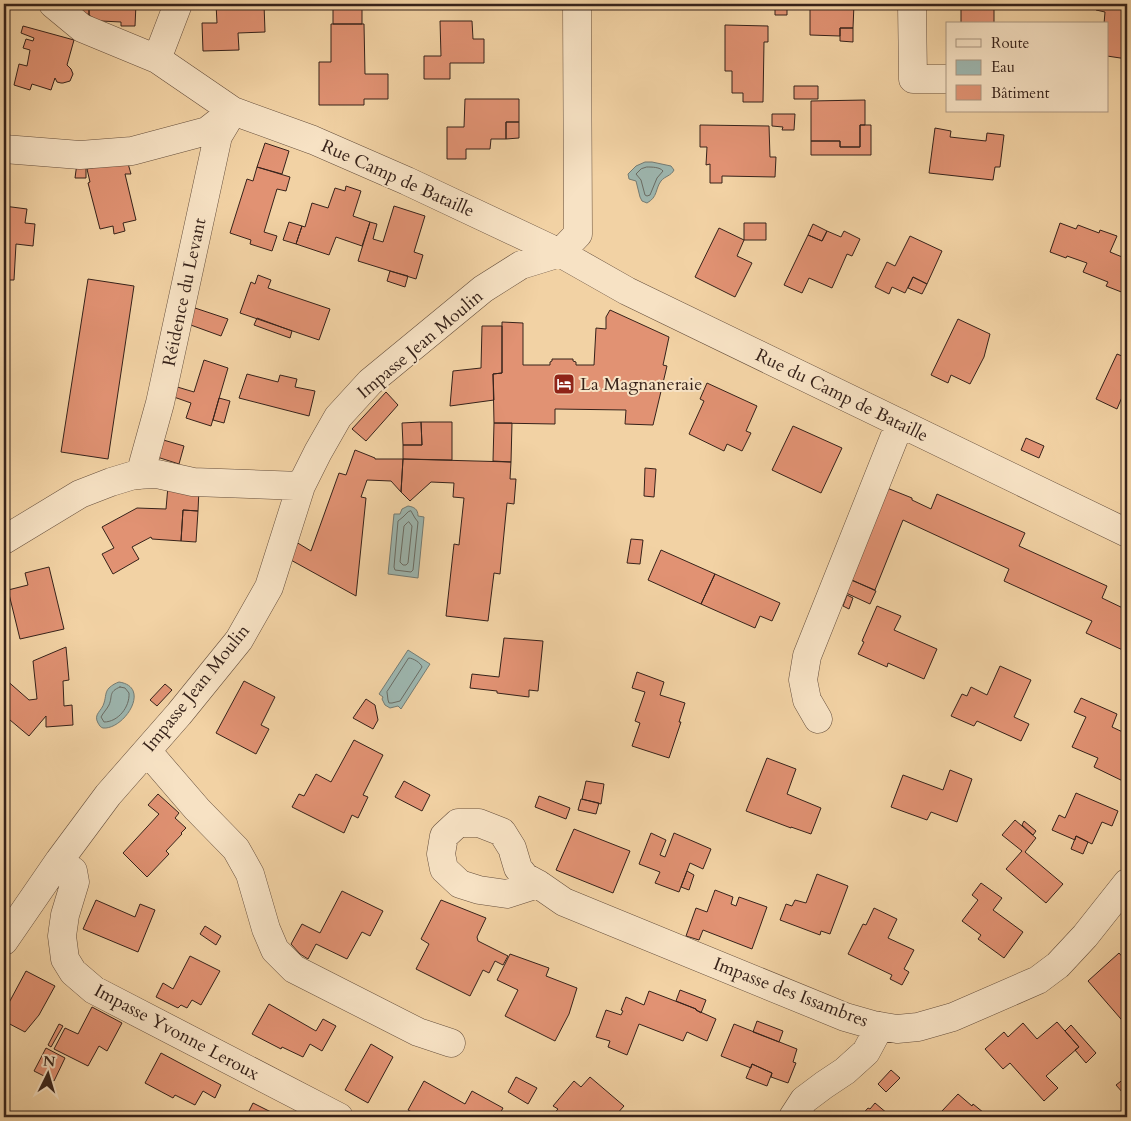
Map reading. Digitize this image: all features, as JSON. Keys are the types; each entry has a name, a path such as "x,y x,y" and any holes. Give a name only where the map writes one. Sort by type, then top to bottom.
{"street":[{"name":"Rue Camp de Bataille","path":"52,4 82,28 157,59 233,111 322,143 560,253"},
{"path":"157,59 178,4"},
{"path":"560,253 578,234 577,4"},
{"path":"912,4 913,79 946,79"},
{"path":"4,149 80,155 132,151 207,131 233,111"},
{"name":"Réidence du Levant","path":"140,475 160,403 218,136 233,111"},
{"name":"Rue du Camp de Bataille","path":"560,253 627,291 1127,533"},
{"name":"Impasse Jean Moulin","path":"4,941 59,861 108,795 179,714 239,640 269,587 301,486 338,417 370,382 483,289 521,265 560,253"},
{"path":"818,719 807,700 803,680 807,656 900,423"},
{"path":"4,540 80,494 111,482 140,475 158,474 193,482 301,486"},
{"path":"147,751 197,810 236,849 250,874 266,929 275,950 294,968 418,1032 451,1043"},
{"name":"Impasse Yvonne Leroux","path":"59,861 73,871 75,882 65,915 62,936 66,959 74,972 94,990 339,1117"},
{"name":"Impasse des Issambres","path":"538,884 564,902 845,1017 897,1029 918,1027 953,1017 1038,980 1058,965 1072,951 1127,883"},
{"path":"793,1117 804,1100 844,1071 866,1052 880,1026"}],"water":[{"path":"645,162 671,166 674,170 661,181 655,196 647,203 642,201 636,181 629,179 628,174 636,166"},
{"path":"408,506 415,509 418,516 424,517 418,578 388,574 394,514 400,514 402,509"},
{"path":"408,650 430,664 401,709 398,706 390,708 385,705 383,697 379,694"},
{"path":"119,682 129,685 133,692 134,699 131,708 119,722 111,727 103,728 98,723 97,715 103,706 108,690"}],"building":[{"path":"74,4 89,4 89,15 73,6"},
{"path":"89,4 136,4 135,26 121,26 121,22 101,21 101,23 89,15"},
{"path":"216,4 264,4 265,32 238,33 239,50 203,51 202,23 217,23"},
{"path":"810,4 854,4 853,28 840,28 840,36 810,35"},
{"path":"961,4 994,4 994,22 961,22"},
{"path":"1097,4 1123,4 1122,12 1127,13 1127,59 1108,56 1108,22 1104,22 1105,12 1096,10"},
{"path":"333,7 362,7 362,24 333,24"},
{"path":"775,7 787,7 787,15 775,15"},
{"path":"440,21 472,21 473,39 484,39 484,63 450,63 450,79 424,79 424,56 441,56"},
{"path":"331,24 364,24 365,74 388,74 388,99 364,99 364,105 319,105 319,62 331,62"},
{"path":"725,25 768,26 768,42 764,42 763,102 743,102 743,93 732,93 732,71 725,71"},
{"path":"23,26 74,40 67,65 73,74 70,81 61,83 57,82 55,78 51,90 32,84 30,90 14,85 19,64 27,66 30,50 23,48 26,39 33,41 34,38 21,33"},
{"path":"840,28 853,28 853,42 840,41"},
{"path":"794,86 818,86 818,99 794,99"},
{"path":"465,99 519,99 519,122 506,122 506,139 491,139 490,149 466,149 466,159 447,159 447,127 464,127"},
{"path":"865,100 865,125 860,125 860,147 840,147 840,141 811,141 811,101"},
{"path":"772,114 795,114 794,130 782,130 783,127 772,126"},
{"path":"506,122 519,122 519,138 506,139"},
{"path":"700,125 769,126 770,157 776,157 775,177 722,176 722,183 710,183 710,164 706,165 707,147 700,147"},
{"path":"860,125 871,125 871,155 811,155 811,141 840,141 840,147 860,147"},
{"path":"935,128 951,131 950,137 986,141 987,133 1004,135 1000,167 995,167 993,180 929,173"},
{"path":"265,143 289,151 282,174 257,167"},
{"path":"127,160 131,174 125,174 136,220 123,223 125,231 114,234 113,226 100,229 88,183 90,182 87,169"},
{"path":"86,162 86,178 75,178 77,163"},
{"path":"257,167 290,177 286,191 277,189 264,232 277,236 272,251 250,244 251,240 230,233 247,179 253,181"},
{"path":"346,186 361,191 353,216 370,222 362,246 336,237 329,255 296,244 302,226 305,227 312,203 328,208 335,188 345,191"},
{"path":"4,206 27,209 25,223 35,224 33,246 16,244 14,280 4,280"},
{"path":"394,206 425,216 414,252 423,255 416,279 358,261 370,222 377,224 373,239 383,242"},
{"path":"289,222 302,226 296,244 283,240"},
{"path":"744,223 766,223 766,240 744,240"},
{"path":"1060,223 1076,229 1078,225 1099,233 1100,230 1117,236 1110,252 1127,259 1127,285 1124,293 1106,286 1108,282 1083,272 1087,263 1050,252"},
{"path":"813,224 827,231 822,241 808,235"},
{"path":"719,228 744,240 737,256 752,263 735,297 695,277"},
{"path":"827,231 841,237 844,231 860,239 852,256 847,254 832,288 809,278 802,293 784,285 808,235 822,241"},
{"path":"910,236 942,251 927,284 913,277 905,293 892,287 889,294 875,287 887,262 895,266"},
{"path":"390,271 408,276 405,287 387,281"},
{"path":"258,275 271,280 268,288 330,309 319,340 240,313 251,282 255,284"},
{"path":"913,277 927,284 922,294 908,288"},
{"path":"88,279 134,286 108,459 61,452"},
{"path":"195,308 228,319 221,336 188,324"},
{"path":"610,310 669,337 663,365 667,366 653,425 625,424 626,410 555,409 555,424 494,423 493,374 502,373 502,322 523,323 523,365 550,365 552,359 573,359 576,365 594,365 596,328 606,329 606,317"},
{"path":"257,318 292,331 290,338 254,325"},
{"path":"958,319 990,334 984,357 970,384 951,375 948,383 931,375"},
{"path":"482,326 502,326 502,373 493,374 494,400 450,406 453,371 481,368"},
{"path":"1117,354 1127,358 1127,390 1125,390 1117,409 1096,399"},
{"path":"204,360 228,368 211,426 186,418 191,403 171,396 174,386 194,392"},
{"path":"247,374 278,382 280,375 297,379 295,387 315,391 309,416 239,398"},
{"path":"707,383 757,406 746,431 751,433 742,451 727,444 724,451 689,434 704,401 700,399"},
{"path":"386,392 398,405 366,441 352,429"},
{"path":"219,398 230,401 224,423 213,420"},
{"path":"421,422 422,445 403,445 402,423"},
{"path":"421,422 452,422 452,460 403,459 403,445 422,445"},
{"path":"494,423 512,423 511,462 493,461"},
{"path":"793,426 842,448 821,493 772,470"},
{"path":"1026,438 1044,446 1039,458 1021,450"},
{"path":"160,439 184,446 179,464 154,456"},
{"path":"355,450 375,459 403,459 401,492 391,481 367,480 361,497 366,498 356,596 289,559 296,542 311,551 339,473 346,475"},
{"path":"403,459 511,462 510,479 516,479 514,504 507,503 500,574 494,573 488,621 446,616 454,544 459,545 464,498 453,497 454,483 431,482 410,501 401,492"},
{"path":"645,468 656,469 654,497 644,496"},
{"path":"168,486 199,489 198,511 183,510 181,541 152,539 151,537 132,547 139,559 113,574 102,554 114,548 102,527 137,508 166,509"},
{"path":"887,488 912,498 912,500 931,509 937,494 1025,533 1019,546 1107,586 1102,598 1127,610 1127,652 1086,633 1092,621 1004,581 1009,569 903,520 875,590 851,580"},
{"path":"183,510 198,511 196,542 181,541"},
{"path":"631,539 643,540 640,564 627,563"},
{"path":"661,550 715,574 701,604 648,580"},
{"path":"49,567 64,629 20,639 8,590 28,585 25,573"},
{"path":"715,574 780,603 772,621 760,616 755,628 701,604"},
{"path":"852,580 876,591 870,604 846,593"},
{"path":"847,595 853,598 849,609 843,606"},
{"path":"877,606 901,616 894,630 937,649 924,679 888,663 887,667 858,654"},
{"path":"504,638 543,641 538,691 529,690 529,697 470,688 472,674 499,677"},
{"path":"66,647 69,680 63,681 64,706 72,705 73,725 46,727 46,716 29,736 10,720 4,728 4,678 29,700 37,699 33,661"},
{"path":"1000,666 1031,680 1014,717 1029,724 1021,741 977,721 974,726 951,716 962,694 967,696 971,687 987,695"},
{"path":"637,672 664,682 660,695 685,703 669,758 632,746 640,723 635,721 645,692 632,688"},
{"path":"244,681 275,697 261,725 269,729 256,754 216,733"},
{"path":"165,684 172,690 157,706 150,700"},
{"path":"1081,698 1117,714 1112,727 1127,734 1127,783 1094,767 1098,758 1072,747 1086,717 1074,712"},
{"path":"366,699 375,705 378,720 373,729 353,718"},
{"path":"354,740 383,755 363,795 368,797 358,818 352,815 344,833 292,807 299,794 304,796 316,774 331,782"},
{"path":"767,758 796,769 787,794 821,808 811,834 746,811"},
{"path":"950,770 972,779 957,822 931,812 927,820 891,807 903,775 943,790"},
{"path":"404,781 430,795 422,811 395,797"},
{"path":"586,781 604,784 601,804 582,799"},
{"path":"1076,793 1118,811 1112,826 1102,822 1092,844 1076,836 1075,840 1052,830 1059,815 1065,818"},
{"path":"158,794 179,813 175,818 186,828 166,851 169,854 147,877 123,853 159,814 148,805"},
{"path":"539,796 570,808 566,819 535,807"},
{"path":"581,799 599,803 596,814 578,810"},
{"path":"1015,820 1036,838 1025,852 1063,884 1046,903 1006,869 1022,851 1002,835"},
{"path":"1024,821 1036,831 1033,835 1022,825"},
{"path":"574,829 630,851 613,893 556,870"},
{"path":"651,833 666,840 660,855 665,857 674,833 711,849 703,869 690,863 679,892 655,883 660,872 639,864"},
{"path":"1076,836 1088,842 1083,854 1071,849"},
{"path":"687,871 694,875 689,890 681,887"},
{"path":"817,874 848,886 830,934 821,931 820,935 780,920 786,904 792,906 795,900 806,903"},
{"path":"981,883 1002,898 993,910 1023,932 1004,958 978,939 981,935 962,921 978,900 972,895"},
{"path":"715,890 733,897 731,904 736,906 739,897 767,907 752,949 703,930 699,940 686,936 696,908 707,912"},
{"path":"342,891 383,911 370,936 362,932 347,959 316,944 308,959 300,954 291,944 302,924 320,933"},
{"path":"96,900 135,917 140,904 155,910 138,952 83,929"},
{"path":"441,900 486,918 477,937 478,941 508,956 503,965 495,961 489,973 483,970 470,996 416,969 429,944 421,939"},
{"path":"874,908 897,919 888,938 914,950 904,969 909,972 902,985 890,979 892,975 848,954 863,924 866,925"},
{"path":"205,926 221,936 216,945 200,934"},
{"path":"1119,953 1127,962 1127,966 1122,971 1127,976 1127,1026 1088,981"},
{"path":"510,954 549,968 546,976 577,988 569,1014 555,1041 505,1016 518,990 497,980"},
{"path":"190,956 220,971 201,1005 192,1000 187,1008 181,1005 178,1008 156,997 163,983 173,989"},
{"path":"26,971 55,986 39,1015 25,1032 4,1021 4,1012"},
{"path":"680,990 706,1000 701,1013 676,1001"},
{"path":"649,991 696,1009 716,1019 707,1041 687,1032 683,1041 639,1024 627,1055 608,1047 610,1041 596,1037 606,1010 621,1015 626,997 644,1005"},
{"path":"269,1004 316,1031 323,1019 336,1026 322,1051 310,1044 303,1057 282,1047 281,1049 252,1034"},
{"path":"92,1007 122,1023 107,1051 99,1046 88,1066 54,1049 65,1028 78,1034"},
{"path":"757,1021 783,1031 779,1042 753,1032"},
{"path":"1057,1022 1079,1047 1046,1076 1058,1088 1044,1101 1010,1063 1003,1069 985,1049 1004,1032 1008,1037 1023,1023 1037,1039"},
{"path":"59,1024 63,1026 51,1047 48,1045"},
{"path":"734,1024 797,1049 793,1062 796,1063 788,1083 771,1077 772,1073 752,1064 751,1068 721,1056"},
{"path":"1071,1025 1096,1053 1086,1063 1075,1050 1079,1047 1065,1031"},
{"path":"371,1044 393,1057 368,1103 345,1090"},
{"path":"46,1048 65,1058 54,1081 34,1071"},
{"path":"161,1053 221,1085 215,1098 203,1091 195,1105 175,1095 173,1098 145,1083"},
{"path":"752,1064 772,1073 767,1086 746,1078"},
{"path":"891,1070 900,1078 886,1092 878,1084"},
{"path":"516,1077 537,1088 528,1104 508,1092"},
{"path":"590,1077 624,1106 616,1117 551,1117 558,1109 553,1106 574,1081 581,1087"},
{"path":"1125,1078 1127,1089 1123,1093 1116,1085"},
{"path":"424,1081 465,1104 472,1091 503,1108 498,1117 421,1117 408,1110"},
{"path":"958,1094 989,1117 941,1117 942,1111"},
{"path":"253,1103 281,1117 246,1117"},
{"path":"875,1103 888,1114 886,1117 860,1117 868,1108 870,1109"}],"place":[{"name":"La Magnaneraie","path":"564,384"}]}
